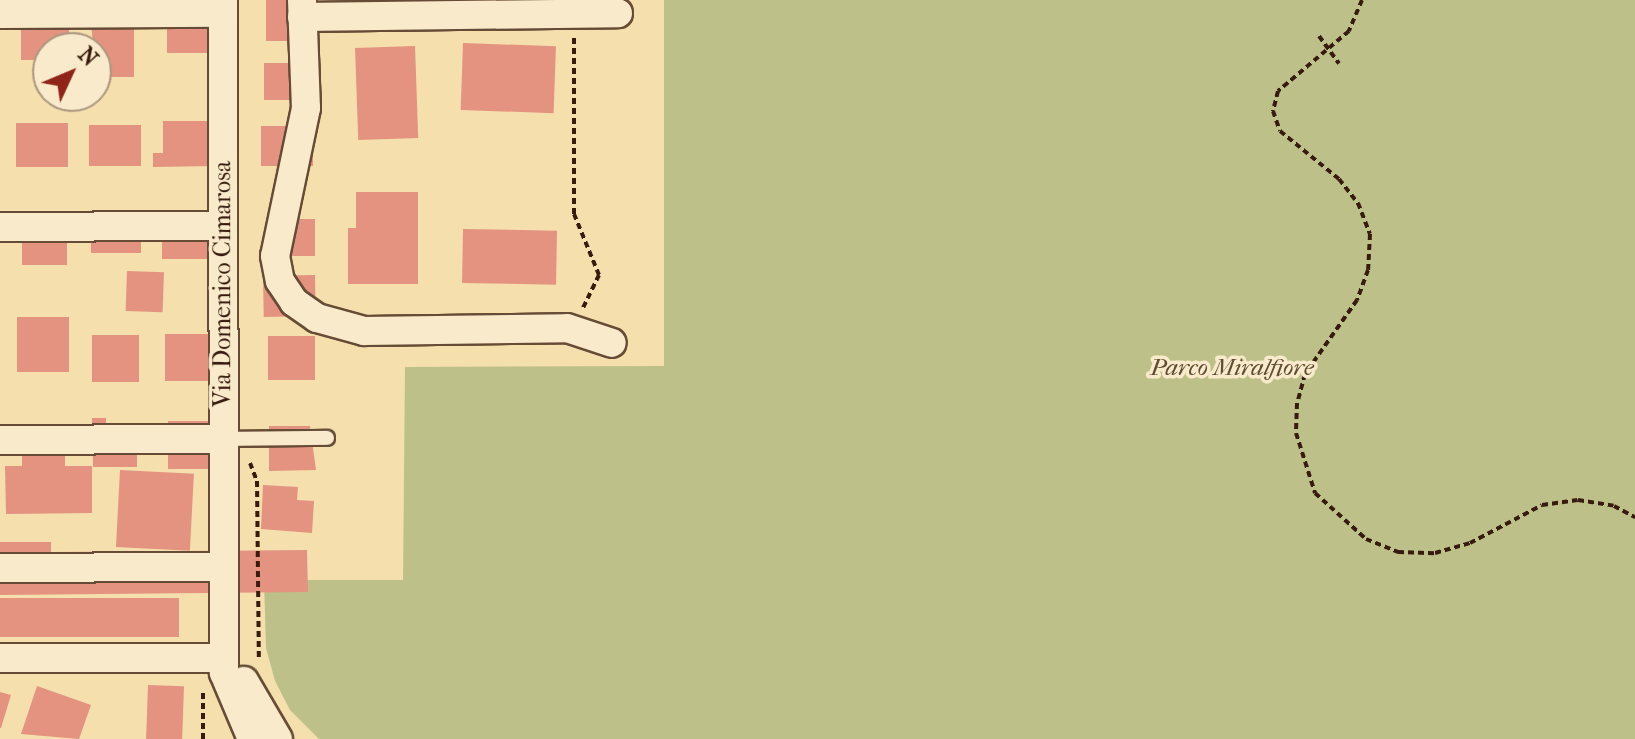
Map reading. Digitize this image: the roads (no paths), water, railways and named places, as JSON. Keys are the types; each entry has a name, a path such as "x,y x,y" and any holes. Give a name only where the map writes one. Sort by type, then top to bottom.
{"street":[{"path":"0,14 223,7"},
{"name":"Via Domenico Cimarosa","path":"223,7 225,651 230,693 243,734"},
{"path":"612,343 573,330 364,331 317,318 294,302 280,281 275,256 306,108 302,9 618,13"},
{"path":"0,227 223,226"},
{"path":"0,440 224,439"},
{"path":"0,568 224,567"},
{"path":"0,658 225,651"},
{"name":"Via Domenico Cimarosa","path":"225,651 278,739"}],"lane":[{"path":"224,439 327,438"}],"park label":[{"name":"Parco Miralfiore","path":"1232,368"}]}
